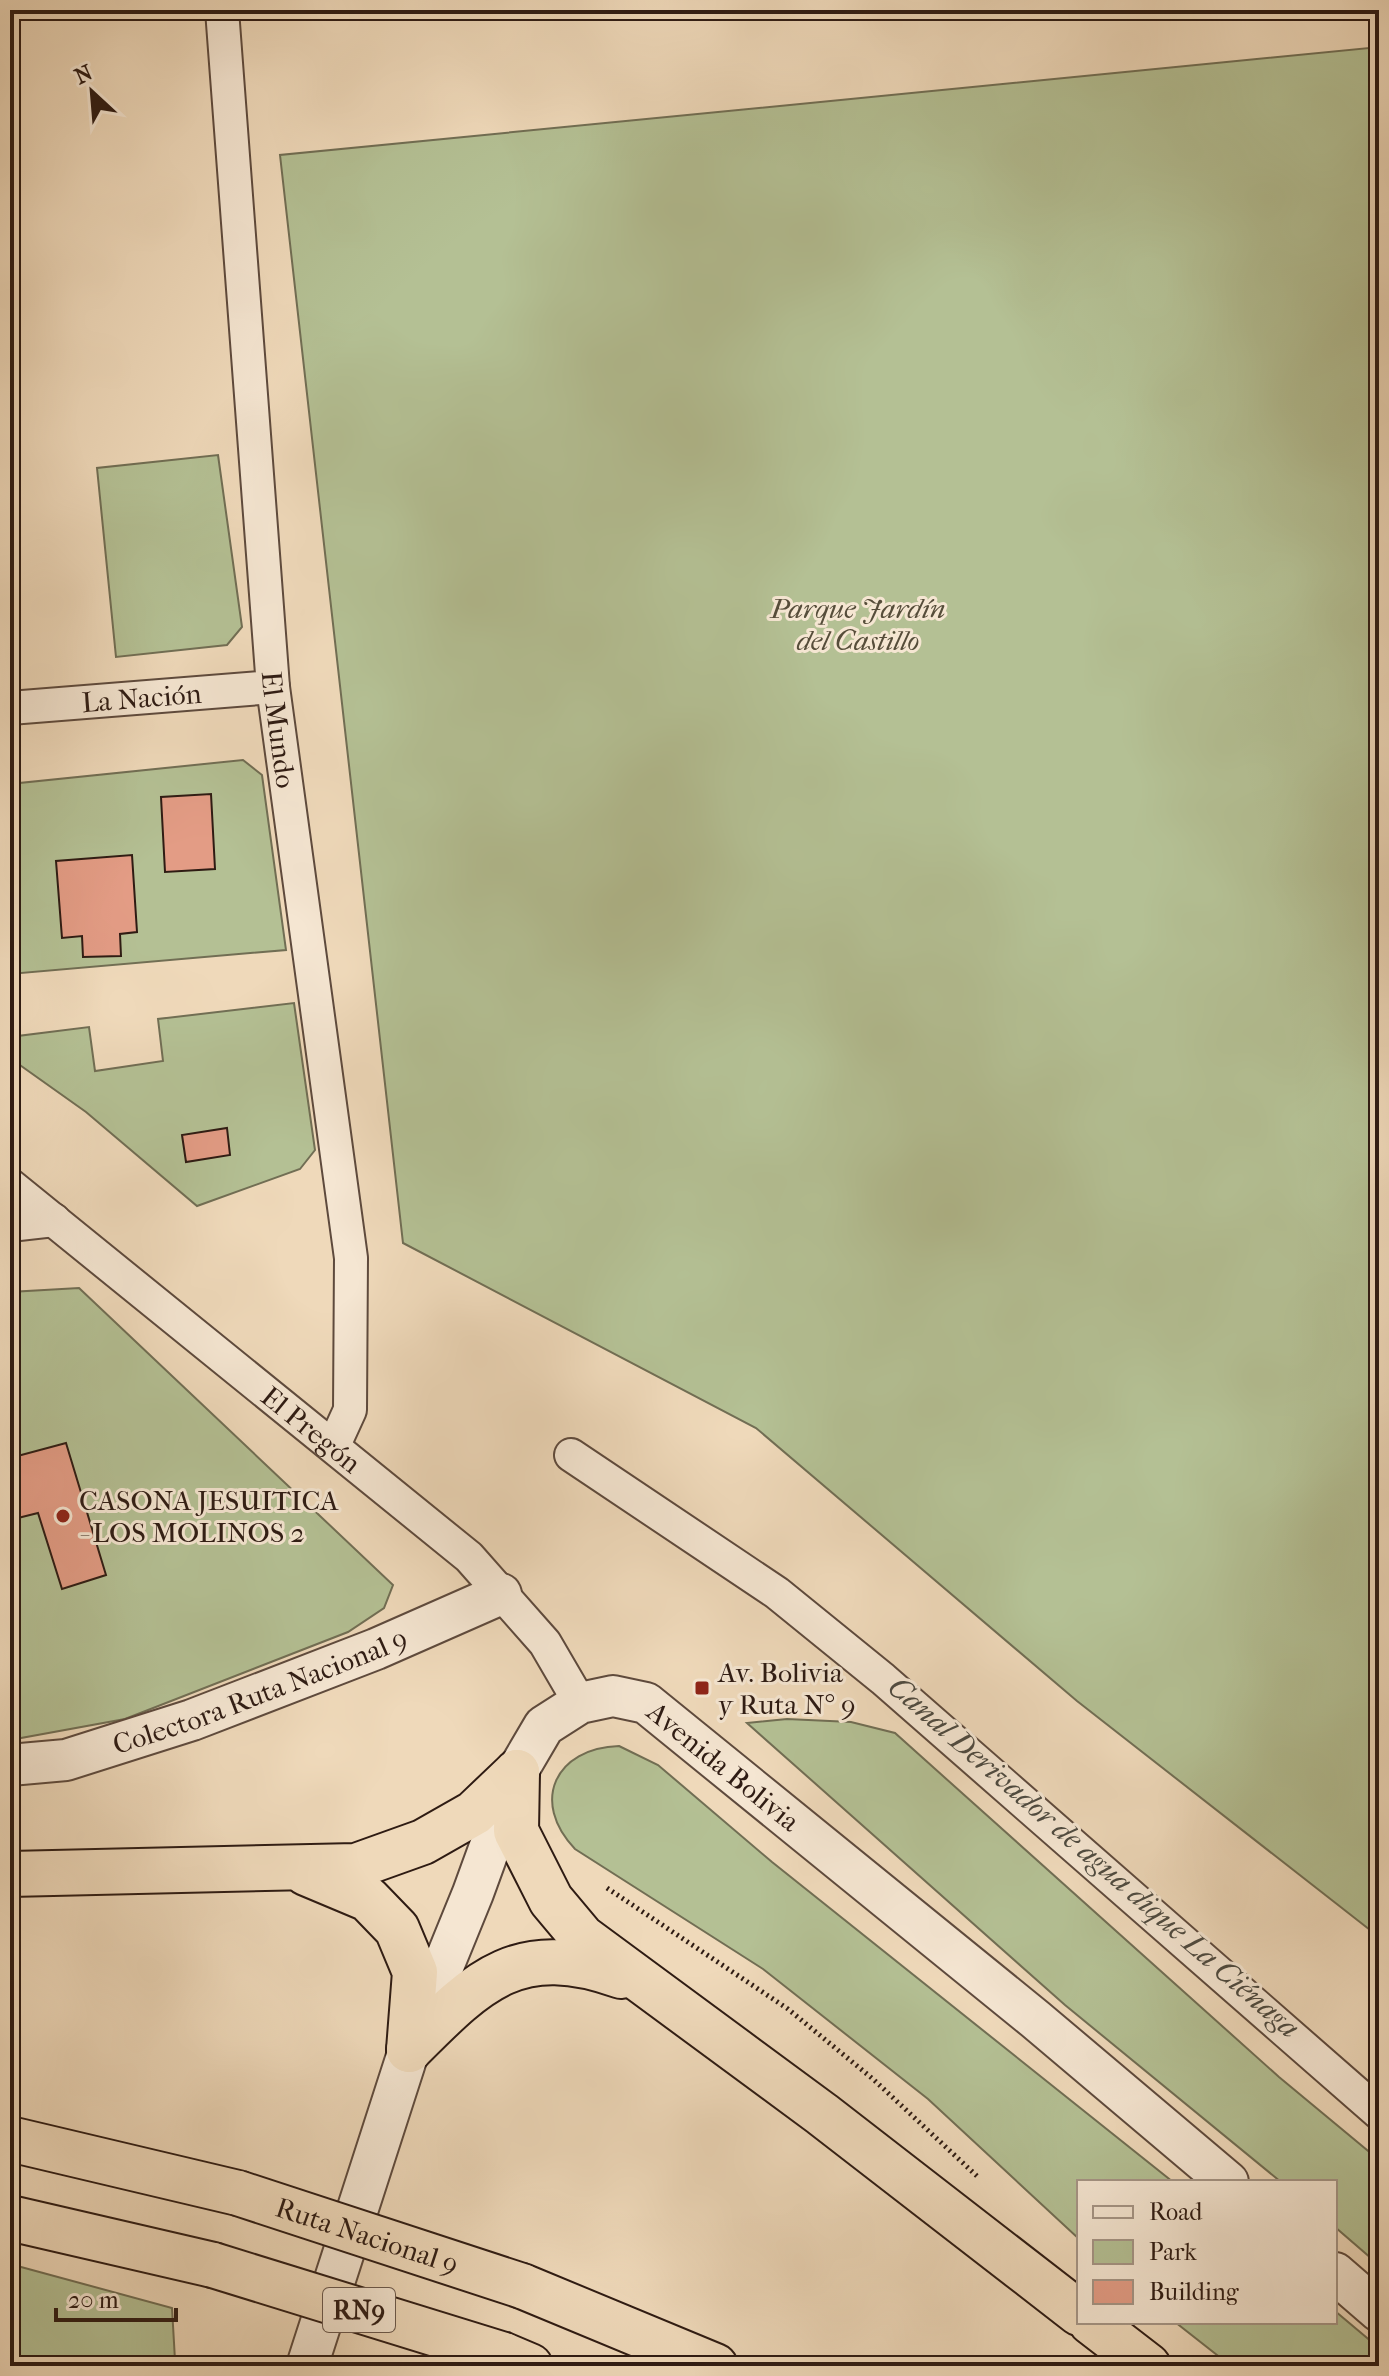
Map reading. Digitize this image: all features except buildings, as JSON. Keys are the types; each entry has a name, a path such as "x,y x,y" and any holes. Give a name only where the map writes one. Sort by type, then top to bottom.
{"highway":[{"path":"10,1874 356,1866 423,1842 474,1813 517,1772"},
{"path":"517,1772 516,1831 551,1900 582,1937 653,1987 1077,2311"},
{"path":"291,1868 368,1899 397,1929 415,1972 409,2050"},
{"path":"409,2050 467,1993 502,1972 544,1961 587,1964 653,1987"},
{"name":"Ruta Nacional 9","path":"10,2139 238,2193 522,2286 715,2366"},
{"name":"RN9","path":"10,2218 213,2265 517,2360"},
{"path":"1094,2324 1148,2366"}],"street":[{"name":"El Mundo","path":"222,10 273,687 351,1258 350,1410 334,1445"},
{"name":"La Nación","path":"10,708 273,687"},
{"name":"El Pregón","path":"10,1185 469,1557 545,1643 580,1703"},
{"path":"10,1225 54,1220"},
{"path":"571,1455 777,1593 883,1679 1379,2113"},
{"name":"Colectora Ruta Nacional 9","path":"10,1765 66,1760 192,1720 376,1649 501,1594"},
{"name":"Avenida Bolivia","path":"307,2366 409,2050 473,1893 517,1772 544,1726 580,1703 613,1696 646,1703 1023,2009 1226,2180"},
{"path":"1337,2275 1379,2311"}],"path":[{"path":"607,1888 788,2009 873,2079 987,2184"}],"green space":[{"name":"Parque Jardín del Castillo","path":"1379,47 1379,1937 1077,1701 756,1428 403,1243 280,155"},
{"path":"218,455 242,627 227,645 116,657 97,468"},
{"path":"243,760 262,775 286,950 10,974 10,784"},
{"path":"294,1003 315,1150 300,1169 197,1206 86,1112 10,1058 10,1037 89,1027 95,1071 163,1061 158,1019"},
{"path":"79,1288 393,1585 384,1608 348,1632 125,1719 10,1740 10,1292"},
{"path":"787,1719 851,1722 895,1733 1279,2077 1379,2160 1379,2265 1337,2229 1337,2180 1279,2180 1065,2005 747,1723"},
{"path":"619,1746 658,1765 772,1862 1170,2180 1077,2180 1077,2237 928,2099 763,1969 575,1849 561,1831 552,1796 556,1781 565,1767 579,1756 597,1749"},
{"path":"10,2264 172,2308 175,2360 183,2366 10,2366"},
{"path":"1337,2313 1379,2348 1379,2366 1231,2366 1178,2324 1337,2324"}],"place":[{"name":"CASONA JESUITICA - LOS MOLINOS 2","path":"63,1516"},
{"name":"Av. Bolivia y Ruta N° 9","path":"702,1688"}],"water label":[{"name":"Canal Derivador de agua dique La Ciénaga","path":"1094,1857"}]}
